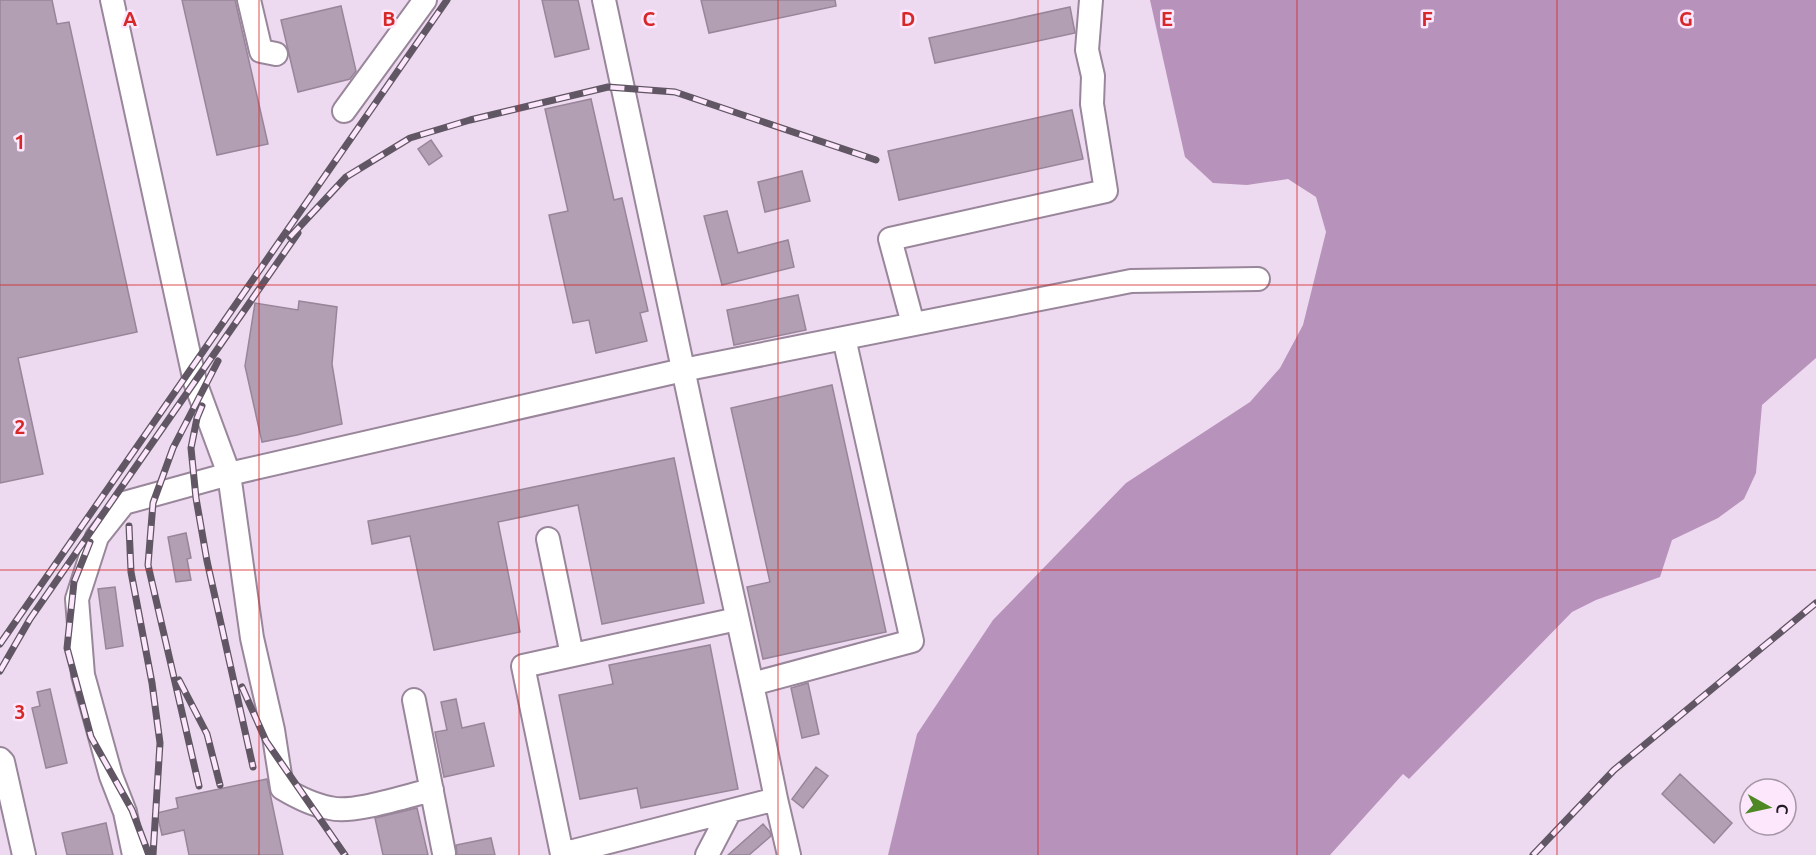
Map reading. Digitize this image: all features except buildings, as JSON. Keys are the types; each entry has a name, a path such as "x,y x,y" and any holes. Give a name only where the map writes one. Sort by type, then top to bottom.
{"lane":[{"path":"112,0 195,382 229,474 252,638 273,730 282,788 304,801 331,809 353,809 432,790"},
{"path":"249,0 261,51 276,54"},
{"path":"344,111 425,0"},
{"path":"604,0 789,855"},
{"path":"913,324 890,239 1106,191 1092,104 1094,76 1086,50 1091,0"},
{"path":"134,855 125,812 111,776 83,675 77,599 97,537 124,503 229,474 683,370 913,324 1131,281 1258,279"},
{"path":"752,684 912,641 844,338"},
{"path":"548,539 572,655"},
{"path":"737,619 523,666 562,854 776,800"},
{"path":"414,700 444,853"},
{"path":"0,759 3,762 8,818 24,855"},
{"path":"707,855 730,811"}],"shaded area":[{"path":"1150,0 1816,0 1816,358 1762,405 1756,473 1744,499 1718,518 1672,540 1660,577 1596,600 1572,612 1409,779 1403,774 1330,855 888,855 917,734 993,620 1126,483 1250,402 1280,368 1303,325 1326,232 1316,197 1288,179 1247,185 1213,183 1185,157"}],"railway":[{"path":"0,644 447,0"},
{"path":"290,237 346,177 410,138 470,120 608,87 675,92 876,160"},
{"path":"0,671 30,619 298,233"},
{"path":"199,786 148,565 153,503 173,448 218,361"},
{"path":"202,406 191,448 196,498 207,561 253,767"},
{"path":"129,526 131,572 152,683 160,743 153,855"},
{"path":"90,542 74,582 67,648 91,737 132,810 149,855"},
{"path":"1533,855 1614,770 1816,603"},
{"path":"179,680 207,734 220,785"},
{"path":"242,687 266,741 345,855"}]}
